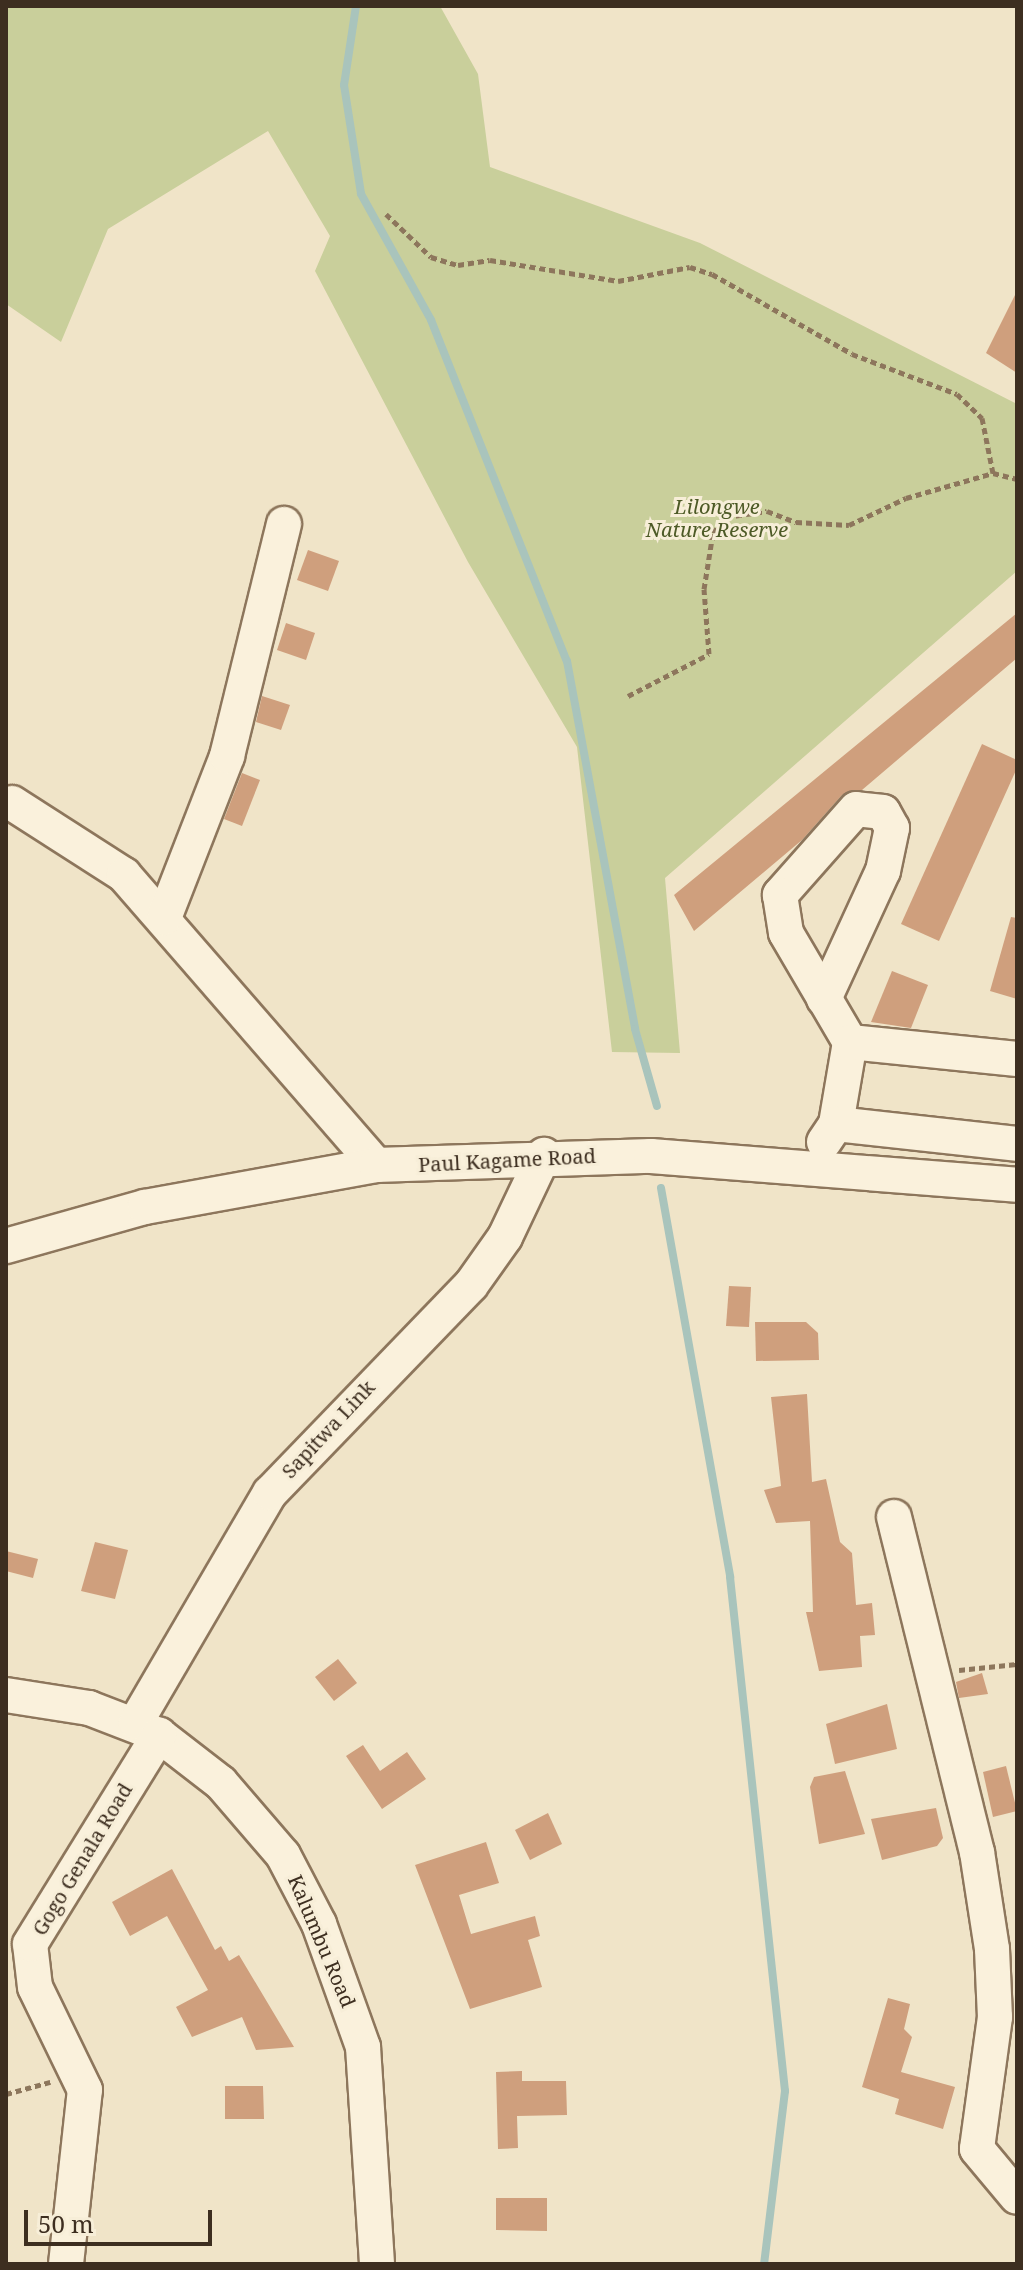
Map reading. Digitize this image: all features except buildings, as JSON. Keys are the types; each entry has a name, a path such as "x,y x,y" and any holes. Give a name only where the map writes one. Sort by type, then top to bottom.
{"street":[{"path":"164,918 227,756 284,524"},
{"path":"12,803 124,875 376,1165"},
{"path":"808,1166 836,1124 850,1042 824,999 786,933 780,895 856,809 883,812 892,828 883,871 824,999"},
{"path":"850,1042 1017,1059"},
{"path":"836,1124 1017,1144"},
{"name":"Paul Kagame Road","path":"6,1246 145,1207 376,1165 544,1155 808,1166 1017,1185"},
{"name":"Sapitwa Link","path":"147,1728 270,1493 471,1285 505,1237 544,1155"},
{"path":"894,1517 977,1852 992,1949 995,2017 977,2149 1017,2197"},
{"name":"Kalumbu Road","path":"6,1695 147,1728 221,1783 267,1833 319,1924 363,2047 377,2264"},
{"name":"Gogo Genala Road","path":"81,2072 35,1987 30,1944 147,1728"},
{"path":"66,2264 81,2072"}],"path":[{"path":"386,214 431,257 458,265 490,260 618,281 690,267 712,274 852,354 957,394 982,418 993,473"},
{"path":"628,696 709,654 704,589 713,533 726,517 767,511 796,522 849,525 906,498 993,473 1017,479"},
{"path":"931,1675 1017,1664"},
{"path":"6,2094 81,2072"}],"green space":[{"name":"Lilongwe Nature Reserve","path":"6,6 440,6 478,74 490,167 700,243 1017,404 1017,571 665,878 680,1053 612,1052 577,747 468,562 315,271 330,236 268,131 108,229 61,342 6,304"}],"waterway":[{"path":"356,6 344,85 361,194 431,320 567,661 635,1029 657,1106"},
{"path":"661,1188 730,1577 785,2091 764,2264"}]}
